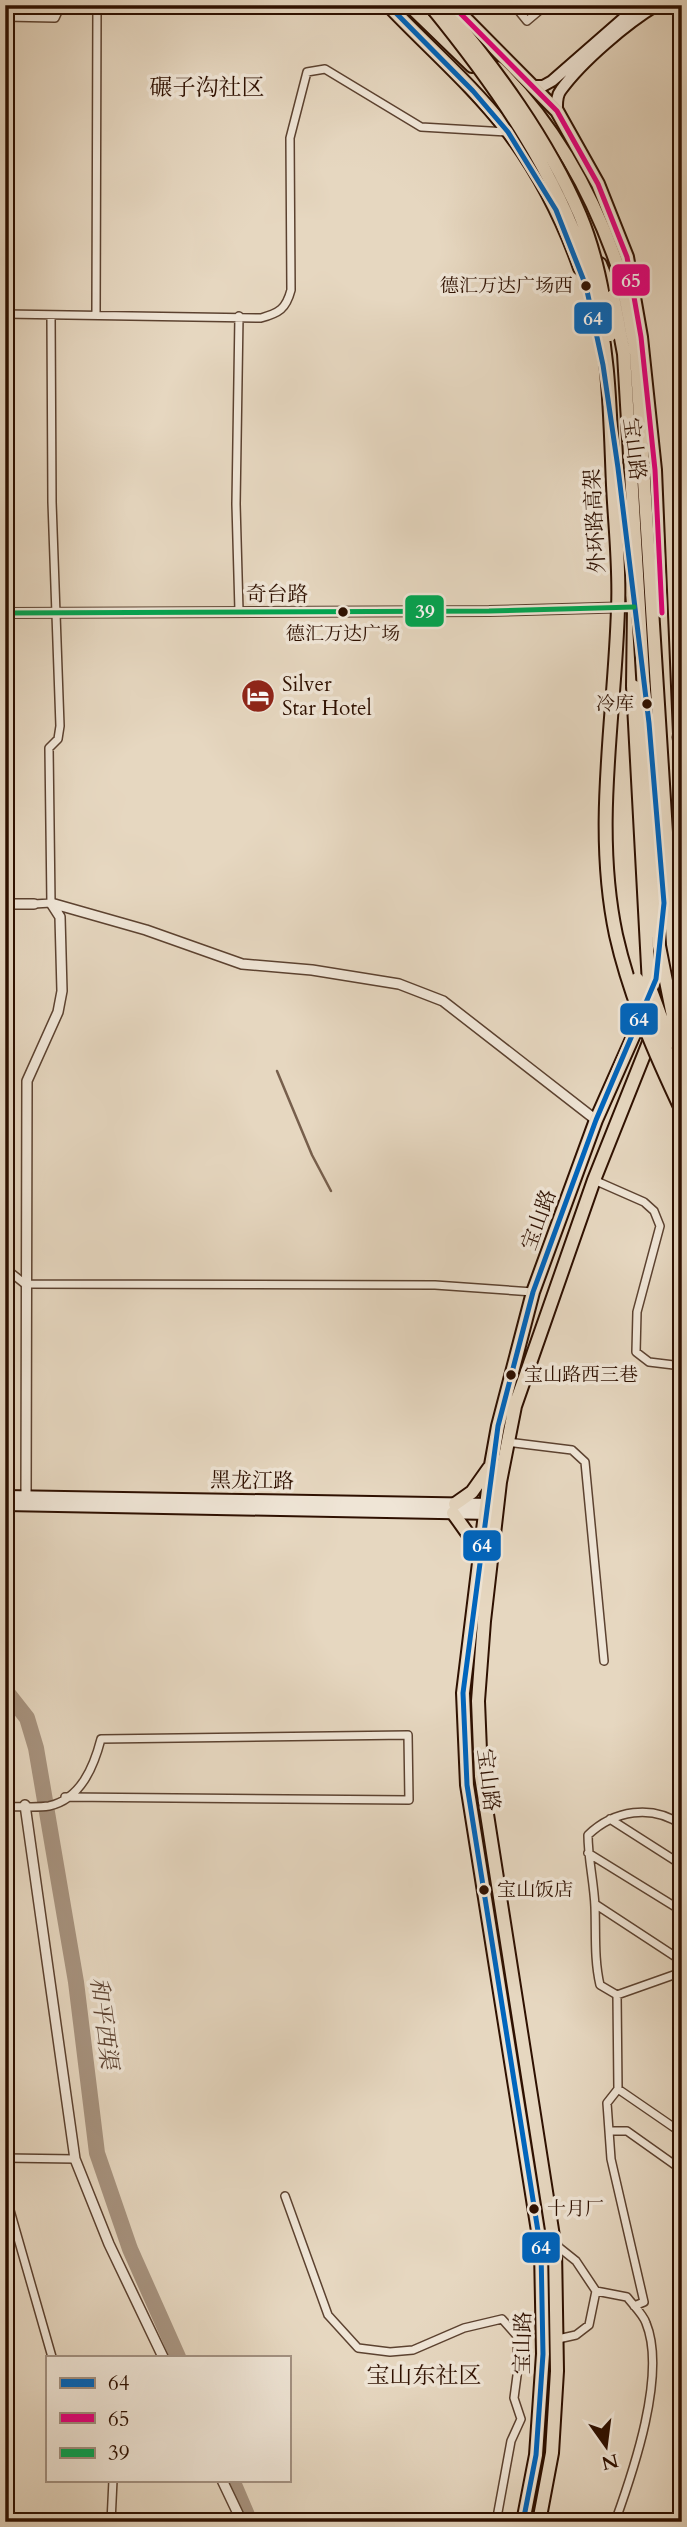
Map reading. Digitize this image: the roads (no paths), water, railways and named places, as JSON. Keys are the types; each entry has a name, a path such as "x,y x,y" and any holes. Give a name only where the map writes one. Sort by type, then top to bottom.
{"main road":[{"name":"宝山路","path":"388,5 473,91 508,132 556,211 586,286 603,365 649,723 664,903 656,979 596,1120 533,1292 498,1426 491,1465 491,1509 479,1682 480,1759 554,2244 558,2339 552,2453 539,2522"},
{"path":"410,5 520,113 592,242 613,296 624,354 659,946 682,1061"},
{"path":"430,5 514,85 554,137 584,184 606,229 622,279 636,353 673,944 682,990"},
{"name":"外环路高架","path":"430,5 479,65 549,178 573,227 592,283 608,370 619,607 605,832 616,933 634,1001 682,1111"},
{"name":"外环路高架","path":"442,5 486,57 549,154 580,216 601,281 614,361 626,598 616,706 611,823 622,924 640,992 682,1089"},
{"name":"宝山路","path":"452,5 557,111 598,184 627,257 641,337 655,471 666,733 677,900 673,982 594,1180 521,1388 479,1561 463,1693 464,1755 541,2250 543,2354 536,2455 523,2522"},
{"path":"535,86 543,86 552,81 647,7"},
{"path":"557,111 559,92 647,7"},
{"path":"634,607 633,686 649,985 682,1073"},
{"path":"666,733 682,875"},
{"path":"479,1561 454,1508 472,1492 491,1465"},
{"name":"黑龙江路","path":"5,1496 26,1500 491,1509"},
{"name":"黑龙江路","path":"5,1505 26,1500"}],"street":[{"path":"5,17 55,18 61,5"},
{"path":"96,314 97,5"},
{"path":"514,5 527,21 545,5"},
{"path":"5,314 261,318 279,313 288,304 291,290 290,138 307,72 325,69 421,127 508,132"},
{"path":"26,1500 27,1081 58,1012 62,991 60,917 51,902 48,748 62,741 56,612 51,315"},
{"path":"239,316 236,504 239,611"},
{"name":"奇台路","path":"5,612 634,607"},
{"path":"5,904 51,902 146,929 242,964 312,970 398,984 443,1000 596,1120"},
{"path":"594,1180 644,1202 654,1211 660,1226 636,1312 636,1352 649,1362 682,1366"},
{"path":"5,1268 25,1284 435,1285 533,1292"},
{"path":"507,1442 572,1450 585,1462 604,1661"},
{"path":"5,1807 50,1806 65,1797 78,1787 92,1770 101,1739 408,1735 409,1800 65,1797"},
{"path":"25,1805 75,2159 109,2244 163,2356"},
{"path":"682,1825 674,1819 641,1810 601,1822 588,1835 595,1904 595,1962 600,1985 617,1995 682,1972"},
{"path":"674,1819 682,1811"},
{"path":"610,1819 682,1865"},
{"path":"588,1853 682,1911"},
{"path":"595,1904 682,1961"},
{"path":"617,1995 618,2090 607,2103 611,2159 644,2302 634,2306"},
{"path":"618,2090 682,2133"},
{"path":"609,2131 627,2131 682,2170"},
{"path":"5,2158 75,2159"},
{"path":"5,2193 52,2356"},
{"path":"285,2196 328,2315 358,2348 390,2352 413,2350 464,2328 502,2319 517,2336 518,2368 514,2398 521,2419 511,2441 498,2512"},
{"path":"554,2244 576,2261 596,2291 589,2325 576,2335 558,2339"},
{"path":"596,2291 627,2297 646,2322 651,2346 648,2414 634,2472 615,2522"},
{"path":"111,2522 113,2482"},
{"path":"223,2482 242,2522"}],"waterway":[{"path":"277,1071 312,1155 331,1191"},
{"name":"和平西渠","path":"5,1690 27,1718 36,1748 76,1982 97,2153 130,2249 178,2356"},
{"name":"和平西渠","path":"233,2482 250,2522"}],"place":[{"name":"德汇万达广场西","path":"586,286"},
{"name":"德汇万达广场","path":"343,612"},
{"name":"Silver Star Hotel","path":"258,696"},
{"name":"冷库","path":"647,704"},
{"name":"宝山路西三巷","path":"511,1375"},
{"name":"宝山饭店","path":"484,1890"},
{"name":"十月厂","path":"534,2209"}],"district":[{"name":"碾子沟社区","path":"207,87"},
{"name":"宝山东社区","path":"424,2375"}]}
